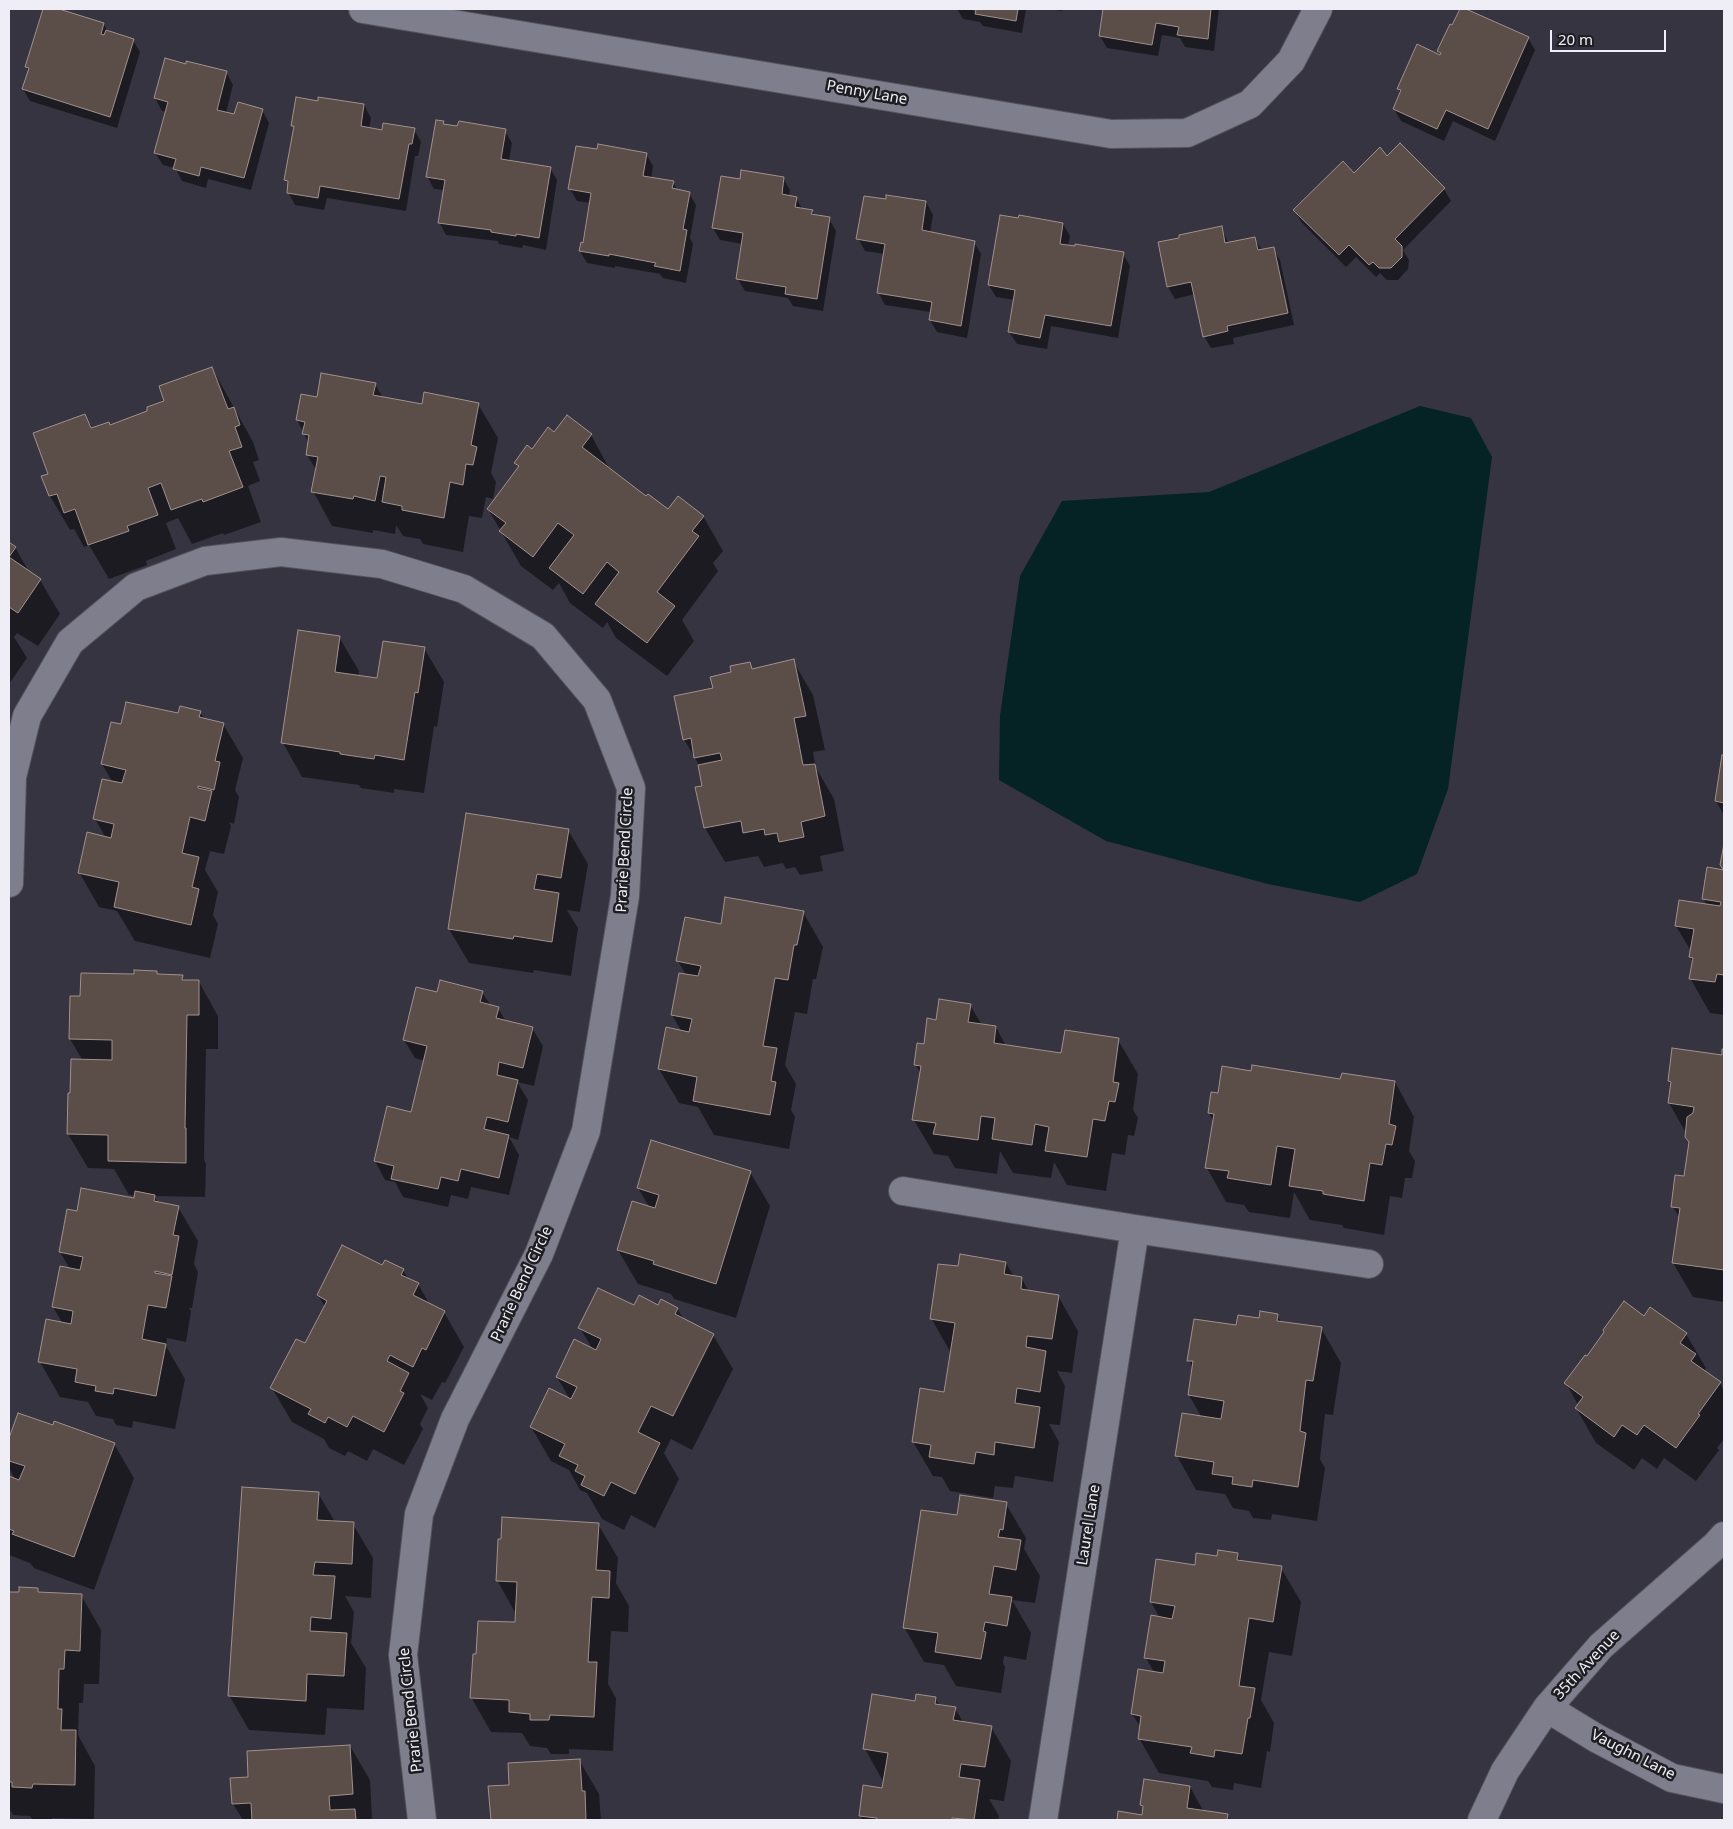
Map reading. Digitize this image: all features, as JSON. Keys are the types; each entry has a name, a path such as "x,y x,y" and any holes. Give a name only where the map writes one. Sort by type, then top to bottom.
{"street":[{"name":"Penny Lane","path":"363,9 1111,134 1187,133 1250,104 1291,61 1318,9"},
{"name":"Prarie Bend Circle","path":"9,883 12,777 27,716 70,642 136,587 205,561 280,552 382,564 464,589 543,636 597,700 631,788 625,896 586,1131 539,1254 455,1419 420,1514 403,1655 422,1820"},
{"path":"902,1191 1368,1264"},
{"name":"Laurel Lane","path":"1043,1820 1135,1229"},
{"name":"35th Avenue","path":"1482,1820 1504,1771 1548,1708 1601,1646 1724,1536"},
{"name":"Vaughn Lane","path":"1548,1708 1596,1738 1672,1778 1724,1788"}],"shaded area":[{"path":"1420,406 1471,418 1492,457 1448,789 1417,874 1360,902 1268,884 1106,841 999,780 1000,716 1020,576 1062,501 1209,492"}],"building":[{"path":"43,9 59,9 104,23 101,34 104,35 106,30 134,39 110,117 22,89 29,68 25,67"},
{"path":"967,9 1018,9 1016,21 975,14 976,10"},
{"path":"1103,9 1211,9 1208,39 1177,35 1179,27 1156,23 1152,45 1099,36"},
{"path":"1460,9 1466,9 1529,37 1488,129 1446,110 1437,129 1393,109 1401,90 1397,89 1417,44 1440,55 1441,53 1437,51 1450,24 1452,25"},
{"path":"165,58 186,64 186,61 227,71 217,110 234,114 238,102 263,109 244,178 201,167 199,176 173,169 176,159 154,153 168,102 154,98"},
{"path":"296,97 318,101 318,97 364,104 361,126 382,130 383,123 415,128 412,144 409,144 399,199 320,186 318,198 287,193 288,181 284,180 294,126 291,126"},
{"path":"436,120 444,121 443,124 457,126 459,121 506,129 501,159 551,167 539,238 438,223 445,180 426,177"},
{"path":"1400,143 1445,188 1395,239 1402,246 1402,257 1391,268 1379,268 1373,262 1369,265 1349,245 1339,255 1293,210 1343,161 1354,173 1380,147 1387,156"},
{"path":"598,144 647,153 643,176 674,181 672,188 690,192 683,229 687,230 680,271 654,266 656,263 609,254 609,256 579,251 581,242 583,243 591,193 568,189 576,146 597,149"},
{"path":"741,170 784,177 782,194 797,197 795,207 813,210 811,214 830,217 817,299 785,294 786,287 736,279 743,233 712,228 721,176 740,179"},
{"path":"886,195 926,201 922,230 975,241 961,326 929,320 932,302 877,293 885,244 856,239 864,196 886,199"},
{"path":"1000,215 1018,218 1019,215 1063,223 1060,244 1075,246 1075,244 1124,252 1111,326 1045,315 1040,338 1008,332 1015,290 988,285"},
{"path":"1222,226 1225,243 1255,237 1258,250 1274,247 1288,313 1227,326 1228,331 1203,337 1191,282 1167,287 1158,242 1179,238 1179,235"},
{"path":"212,367 228,409 234,407 240,425 235,427 242,447 229,451 243,487 203,502 202,499 171,510 161,483 148,488 158,515 127,526 129,531 88,545 75,509 64,513 57,494 49,496 41,476 48,474 33,433 85,414 91,428 109,422 110,425 147,411 147,407 164,401 159,386"},
{"path":"321,373 376,383 373,395 422,404 424,392 479,403 471,445 477,447 473,465 466,464 463,485 450,482 444,518 402,510 402,506 382,502 386,477 380,476 375,501 354,496 353,499 311,492 318,457 306,455 309,435 302,434 305,422 296,420 301,394 317,397"},
{"path":"567,415 592,434 582,447 646,496 648,494 668,509 678,496 704,516 692,531 699,536 657,592 675,606 647,643 595,604 619,572 607,562 583,594 549,568 574,535 558,523 533,557 499,531 506,523 487,509 519,466 514,463 527,445 532,449 548,427 554,432"},
{"path":"9,542 16,547 9,557"},
{"path":"9,557 41,579 18,613 9,607"},
{"path":"298,630 340,636 335,672 377,678 383,641 425,647 418,693 415,692 404,760 375,755 374,759 281,743"},
{"path":"794,659 806,716 794,718 803,765 815,764 825,816 801,822 804,837 779,842 777,833 765,835 764,829 743,833 741,821 704,828 695,787 702,786 698,765 722,760 720,753 694,758 691,738 683,740 674,696 713,688 710,677 731,672 730,666 750,662 752,669"},
{"path":"126,702 178,713 180,706 201,711 199,717 224,723 215,761 220,762 214,790 198,786 198,788 212,791 205,821 190,817 182,853 199,857 192,887 199,889 191,925 114,907 119,882 78,873 87,832 111,838 114,824 93,819 102,779 122,783 126,770 101,764 111,722 121,724"},
{"path":"1722,755 1724,756 1724,803 1715,801"},
{"path":"466,813 569,829 561,878 537,874 534,889 559,893 552,942 514,936 513,939 448,929"},
{"path":"1724,844 1724,870 1720,865"},
{"path":"1707,867 1724,870 1724,975 1717,974 1715,982 1689,979 1693,958 1689,957 1694,929 1675,926 1679,900 1720,906 1721,902 1702,899"},
{"path":"725,897 804,911 797,945 794,945 788,980 775,978 763,1046 777,1048 771,1081 776,1082 770,1115 693,1101 697,1077 658,1069 666,1027 689,1032 692,1019 671,1015 679,973 698,976 701,966 676,961 685,917 721,924"},
{"path":"134,970 157,971 157,974 183,975 182,980 199,980 199,1015 187,1015 186,1163 108,1161 108,1135 67,1134 71,1059 112,1060 112,1040 69,1039 70,996 80,996 81,973 134,974"},
{"path":"440,980 483,991 480,1002 499,1007 496,1018 533,1027 523,1068 499,1062 497,1075 518,1080 508,1122 487,1117 484,1129 509,1135 499,1178 461,1169 458,1181 441,1177 438,1189 391,1179 394,1166 374,1161 387,1106 411,1112 427,1046 403,1040 416,987 437,992"},
{"path":"939,999 971,1004 968,1022 996,1026 994,1043 1061,1053 1065,1030 1119,1038 1113,1082 1119,1083 1115,1102 1109,1101 1105,1121 1093,1119 1087,1157 1045,1151 1049,1127 1035,1124 1032,1145 992,1139 995,1118 981,1116 978,1140 933,1134 936,1123 912,1120 921,1066 914,1065 917,1043 924,1044 927,1018 936,1020"},
{"path":"1672,1048 1722,1055 1722,1049 1724,1049 1724,1270 1672,1263 1680,1208 1671,1207 1675,1175 1684,1176 1689,1142 1685,1137 1687,1117 1693,1113 1694,1107 1668,1103 1671,1082 1668,1081"},
{"path":"1252,1065 1340,1079 1342,1073 1395,1081 1389,1124 1396,1126 1392,1145 1386,1144 1382,1165 1370,1163 1364,1201 1323,1194 1323,1191 1289,1186 1295,1149 1277,1146 1271,1185 1227,1178 1229,1171 1205,1168 1214,1114 1208,1113 1211,1092 1218,1093 1222,1066 1251,1071"},
{"path":"651,1140 751,1171 716,1284 653,1264 654,1261 617,1250 632,1201 655,1208 659,1195 637,1188"},
{"path":"81,1188 134,1198 135,1191 155,1195 154,1201 179,1206 173,1235 179,1236 172,1275 155,1271 155,1273 172,1276 166,1308 148,1305 142,1339 166,1344 156,1396 114,1388 113,1394 95,1391 96,1386 75,1382 77,1369 38,1362 46,1319 71,1324 73,1311 52,1307 60,1266 80,1270 83,1257 59,1252 67,1209 77,1211"},
{"path":"342,1245 382,1265 385,1260 404,1269 401,1275 419,1283 413,1295 445,1311 426,1350 422,1348 413,1367 390,1355 387,1361 409,1373 400,1391 404,1393 384,1432 353,1416 347,1427 328,1417 325,1423 308,1414 311,1409 270,1388 296,1339 305,1343 327,1301 317,1295"},
{"path":"960,1254 1006,1262 1004,1274 1022,1277 1021,1289 1059,1295 1052,1339 1027,1336 1026,1347 1046,1351 1040,1392 1017,1388 1015,1403 1040,1407 1034,1448 995,1442 994,1455 976,1452 974,1464 929,1457 931,1445 912,1442 920,1388 944,1392 955,1323 930,1319 938,1264 958,1266"},
{"path":"598,1288 634,1305 639,1295 658,1305 661,1299 678,1308 675,1314 714,1334 673,1416 651,1406 638,1432 660,1443 635,1494 611,1482 604,1496 581,1485 585,1476 575,1471 578,1465 559,1456 565,1444 530,1427 549,1388 571,1399 577,1387 556,1377 574,1339 596,1350 601,1339 578,1328"},
{"path":"1624,1301 1644,1316 1650,1307 1687,1333 1680,1343 1696,1354 1691,1361 1721,1382 1676,1448 1644,1425 1637,1435 1622,1425 1614,1437 1575,1408 1583,1397 1564,1383 1585,1355 1587,1356"},
{"path":"1260,1311 1278,1314 1277,1321 1322,1327 1313,1381 1306,1380 1300,1431 1306,1433 1298,1487 1253,1480 1252,1487 1232,1484 1233,1477 1212,1474 1214,1462 1175,1456 1182,1413 1221,1419 1224,1401 1188,1395 1193,1361 1187,1361 1194,1319 1236,1325 1238,1315 1259,1318"},
{"path":"18,1413 53,1425 54,1421 115,1443 74,1557 12,1534 14,1531 9,1529 9,1476 19,1480 25,1466 9,1461 9,1438"},
{"path":"242,1487 319,1492 317,1520 354,1522 352,1564 315,1562 313,1575 335,1576 331,1619 311,1617 310,1631 347,1633 344,1676 307,1674 306,1701 228,1696"},
{"path":"960,1495 1007,1502 1003,1530 1000,1529 998,1537 1021,1540 1016,1570 994,1566 989,1594 1012,1597 1007,1626 985,1622 983,1631 986,1632 981,1659 935,1652 938,1633 903,1628 921,1510 957,1515"},
{"path":"502,1517 599,1523 596,1570 610,1571 609,1598 592,1597 588,1662 597,1662 594,1717 550,1715 549,1720 530,1720 530,1714 509,1712 509,1700 470,1698 473,1654 476,1654 478,1621 515,1622 517,1582 496,1581 498,1539 501,1539"},
{"path":"1218,1550 1238,1553 1237,1560 1282,1566 1273,1622 1249,1618 1239,1686 1255,1688 1242,1754 1215,1750 1214,1757 1190,1753 1192,1747 1138,1739 1141,1716 1131,1714 1138,1669 1163,1673 1165,1661 1144,1658 1151,1615 1172,1619 1175,1606 1150,1602 1156,1559 1195,1565 1196,1553 1217,1556"},
{"path":"19,1587 38,1588 38,1592 82,1594 80,1651 65,1650 64,1669 59,1669 58,1709 62,1709 61,1730 76,1730 75,1785 33,1784 32,1788 12,1787 12,1782 9,1782 9,1592 19,1592"},
{"path":"872,1694 915,1701 916,1694 936,1697 935,1704 956,1707 953,1720 992,1726 985,1767 961,1764 959,1777 980,1780 974,1820 952,1818 952,1820 877,1820 877,1818 859,1816 863,1785 882,1788 888,1753 863,1749"},
{"path":"350,1745 353,1794 329,1796 330,1810 355,1809 356,1820 252,1820 251,1803 232,1804 230,1778 248,1777 247,1751"},
{"path":"580,1759 582,1791 585,1791 586,1820 491,1820 488,1786 509,1785 508,1763"},
{"path":"1144,1779 1190,1786 1187,1808 1228,1814 1227,1820 1117,1820 1118,1811 1142,1815 1143,1806 1140,1805"}]}
